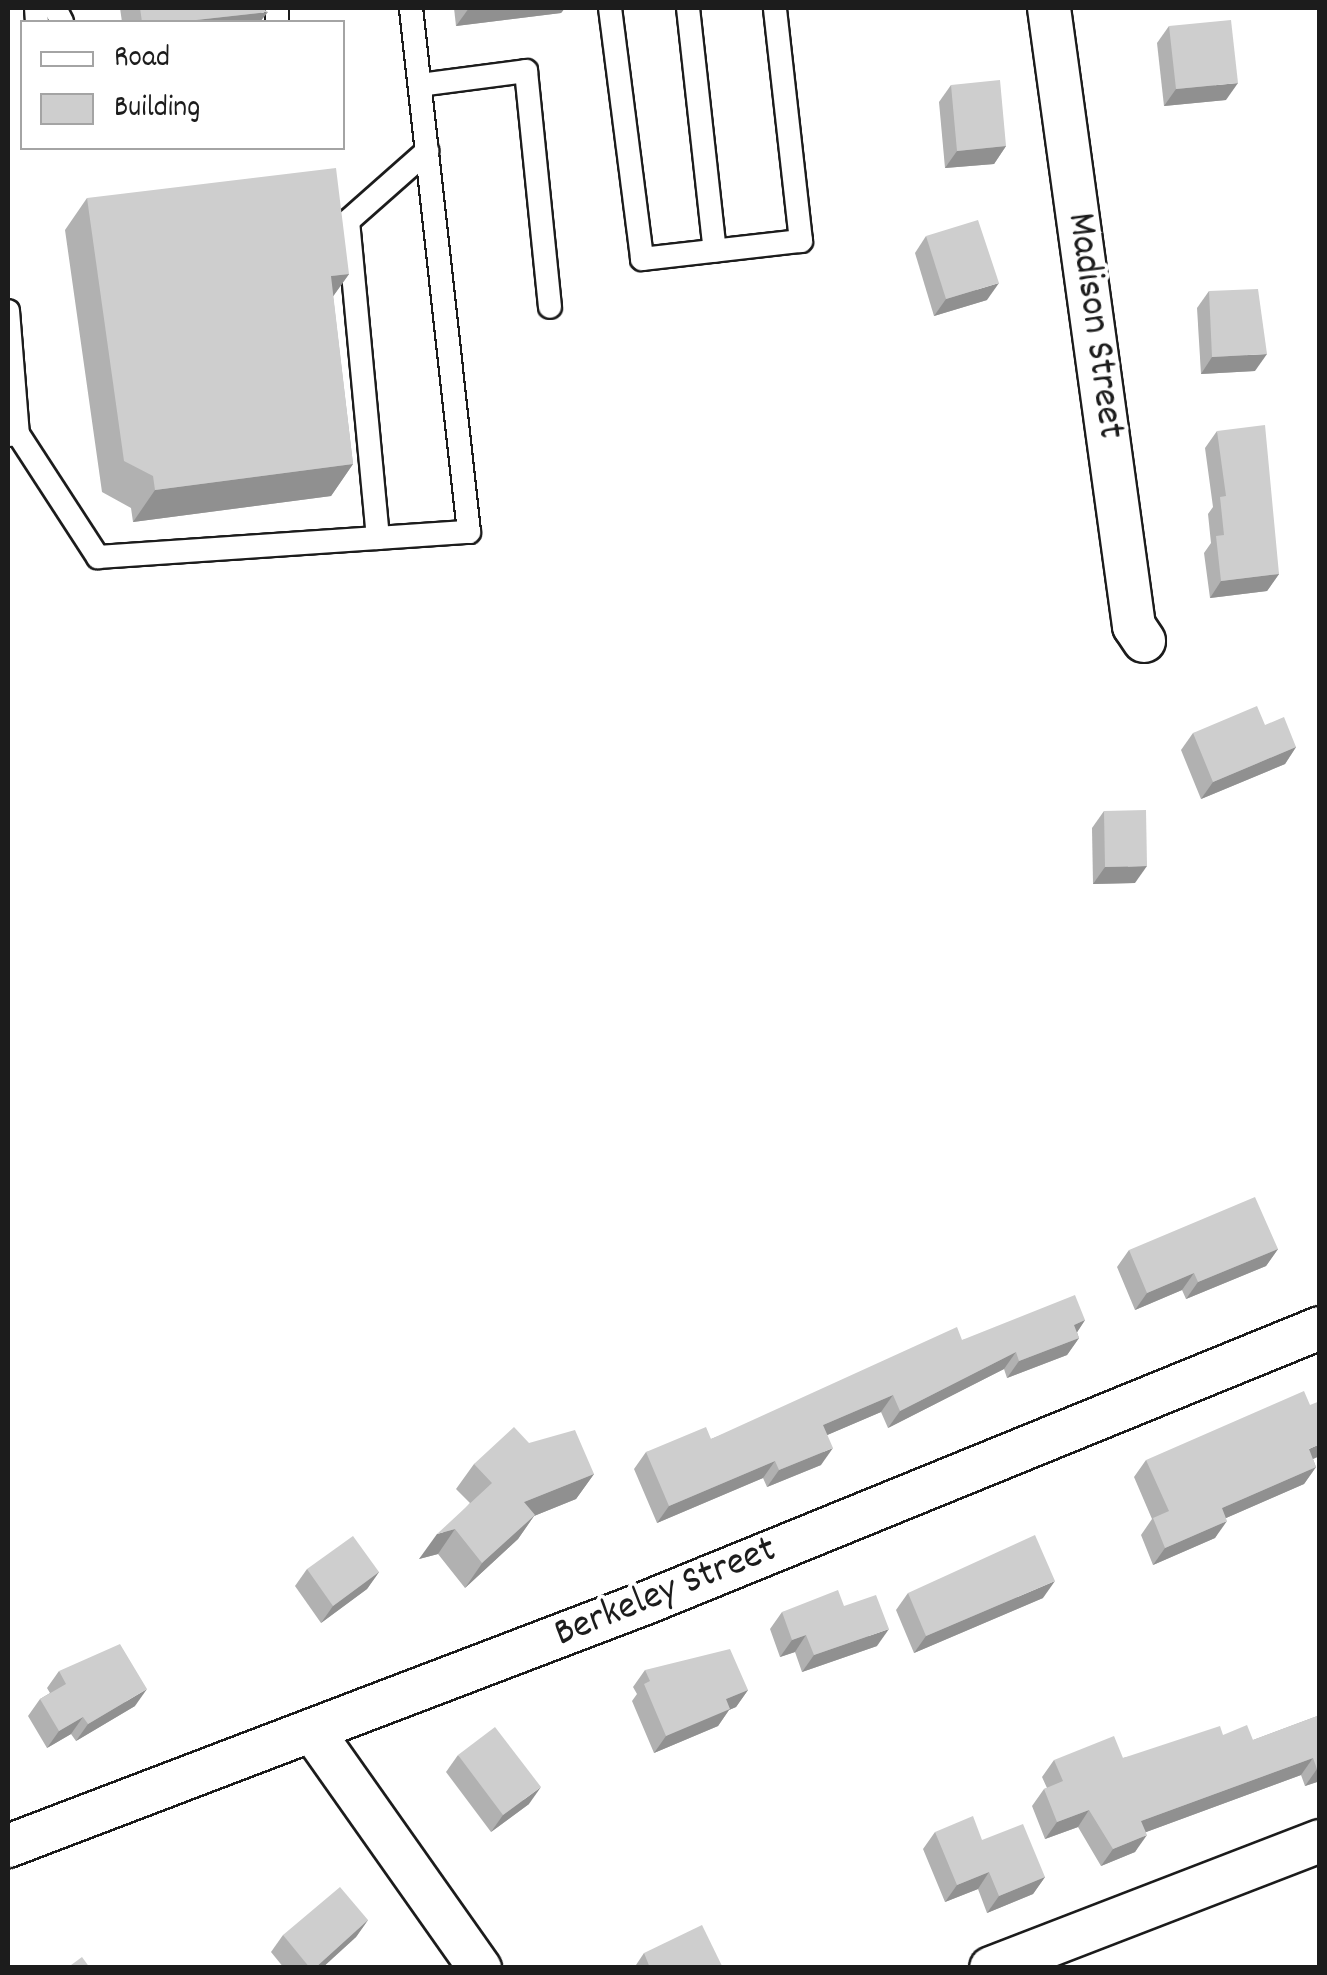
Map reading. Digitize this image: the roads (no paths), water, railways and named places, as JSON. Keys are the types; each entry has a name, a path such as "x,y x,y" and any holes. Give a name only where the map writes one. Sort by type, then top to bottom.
{"street":[{"name":"Madison Street","path":"1049,8 1134,626 1144,641"},
{"name":"Berkeley Street","path":"8,1846 314,1733 1320,1328"},
{"path":"314,1733 480,1968"},
{"path":"991,1968 1320,1841"}],"lane":[{"path":"8,312 13,435 98,557 469,532 411,8"},
{"path":"610,8 642,259 801,241 775,8"},
{"path":"688,8 715,251"},
{"path":"420,85 526,71 550,307"},
{"path":"378,538 348,221 427,151"}]}
